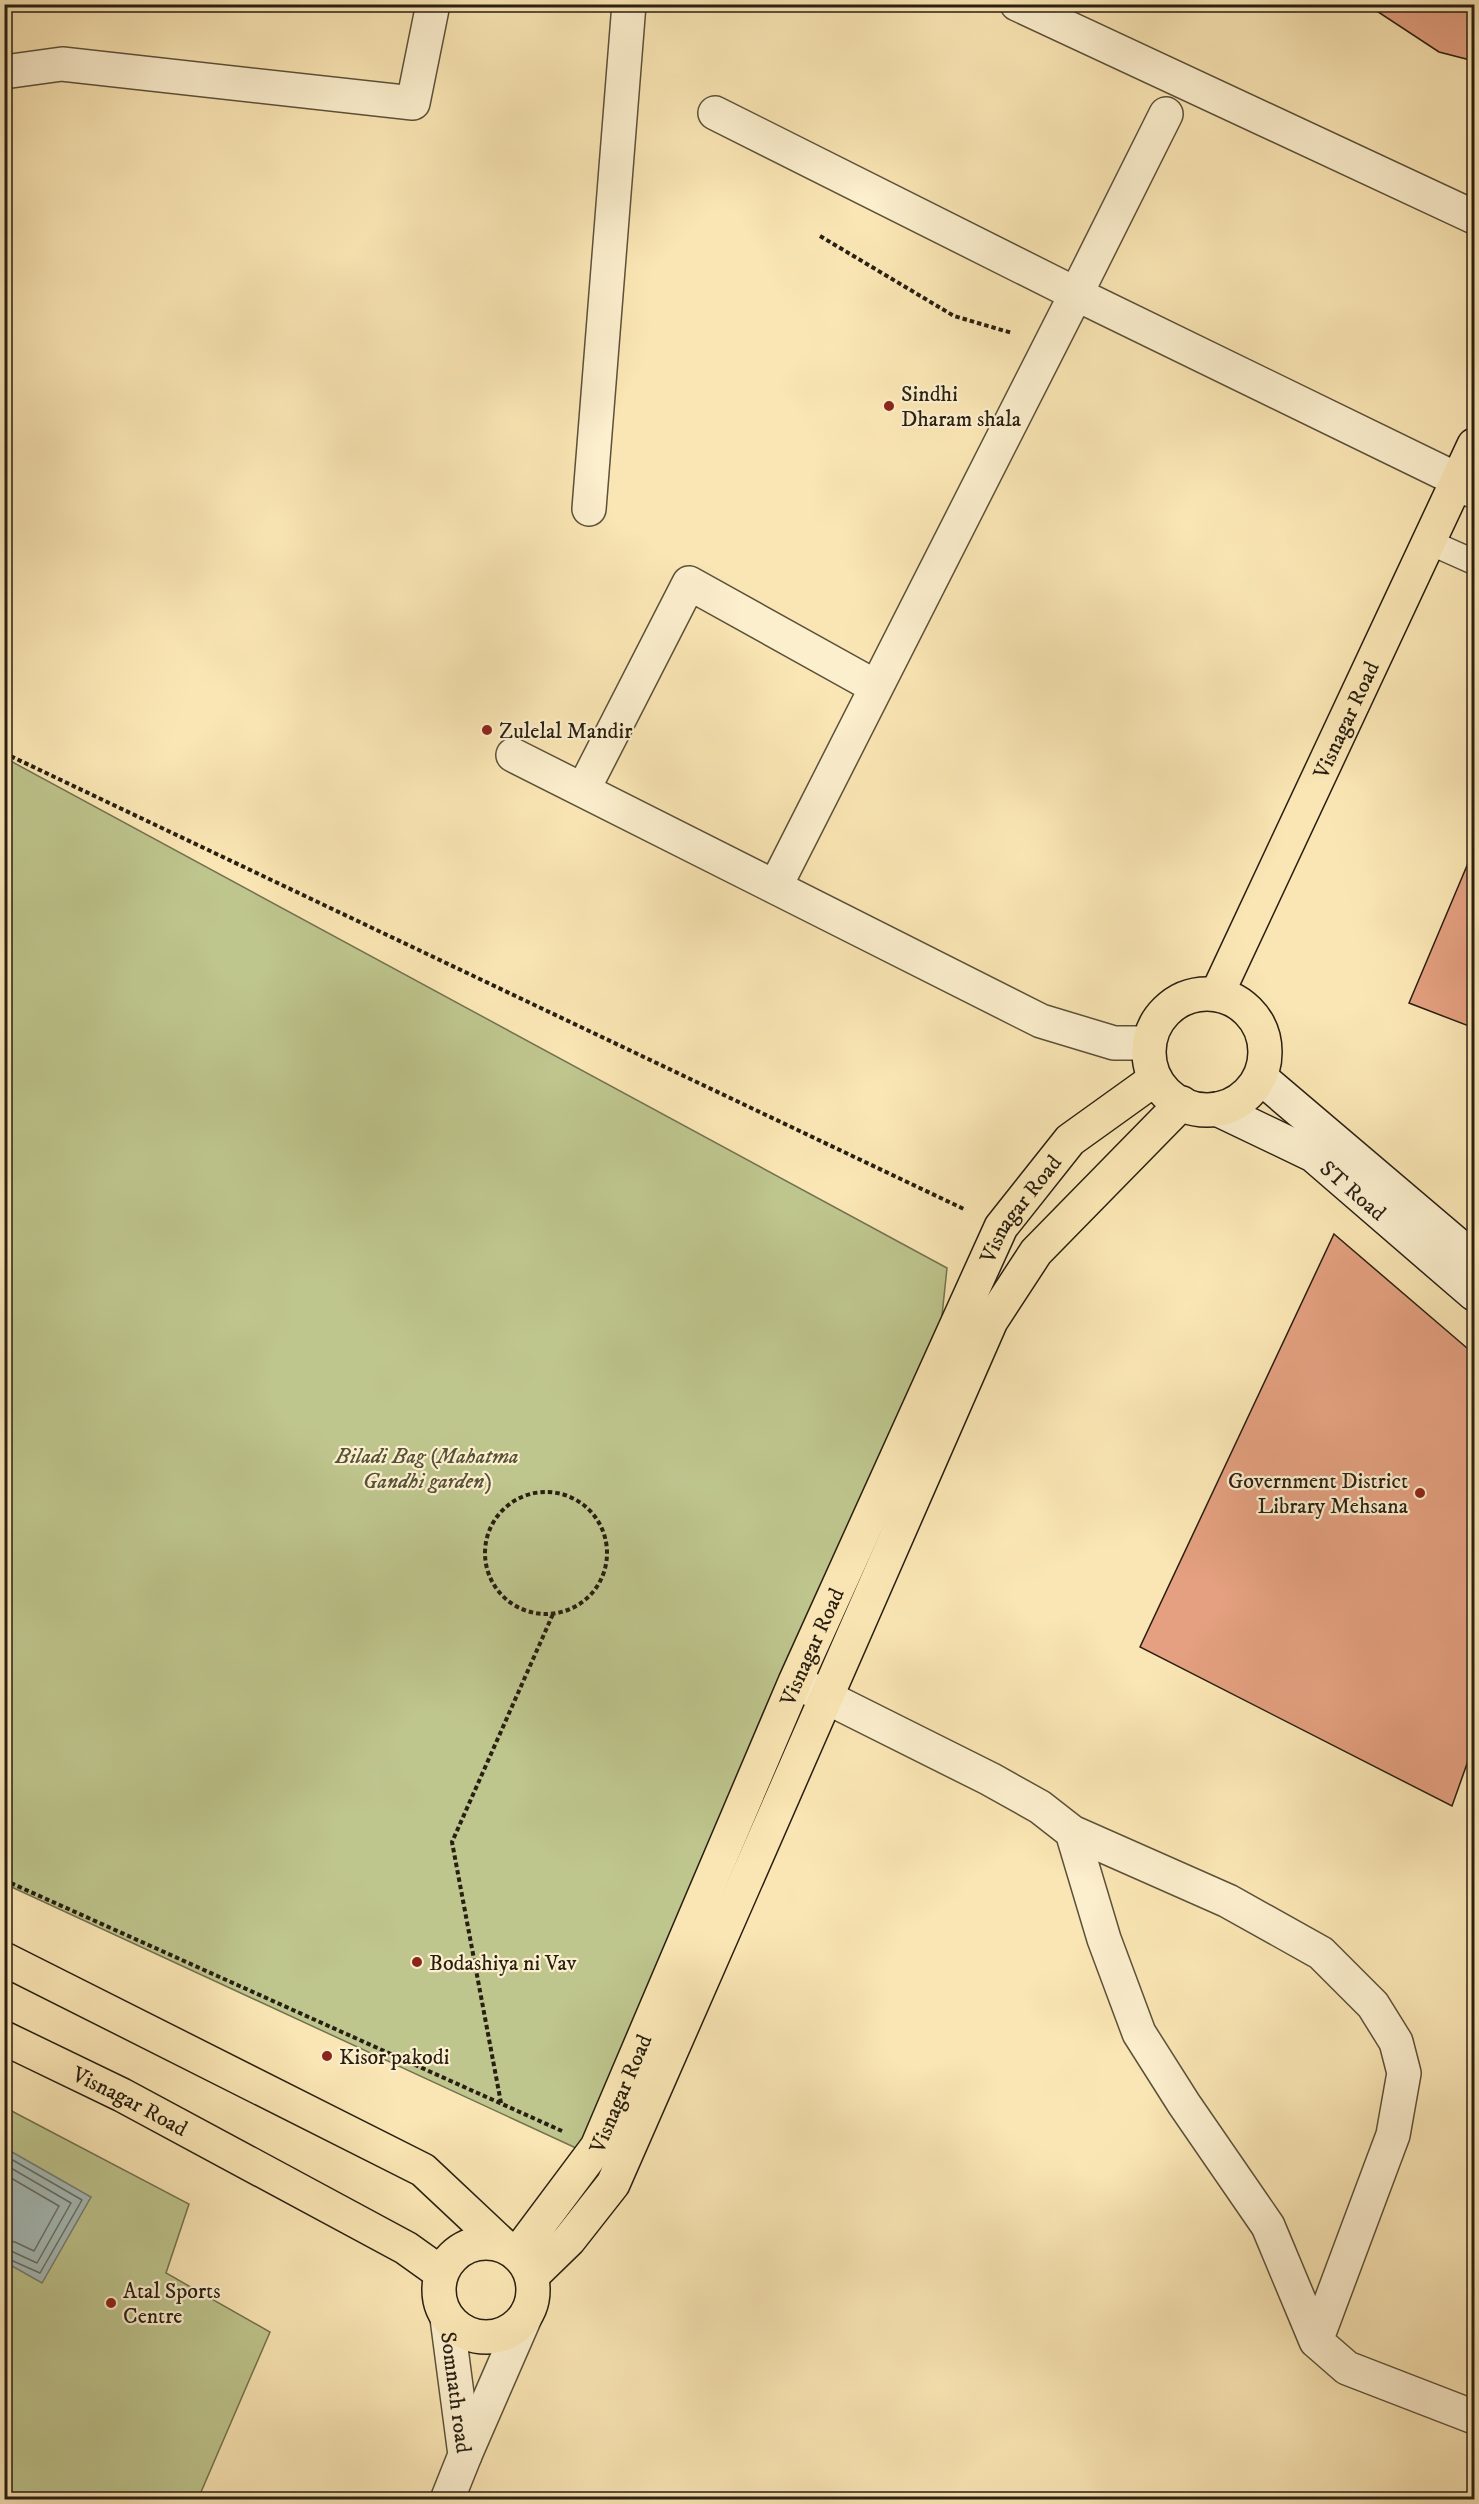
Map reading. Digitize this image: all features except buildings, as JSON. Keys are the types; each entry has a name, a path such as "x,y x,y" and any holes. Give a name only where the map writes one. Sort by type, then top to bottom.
{"main road":[{"name":"Visnagar Road","path":"1217,994 1429,542 1462,488 1474,445"},
{"path":"1217,994 1248,1010 1259,1025 1265,1041 1265,1059 1260,1077 1249,1092 1235,1103 1217,1109 1199,1109 1182,1104 1166,1093 1155,1078 1150,1061 1149,1042 1155,1025 1166,1010 1180,999 1217,994"},
{"name":"Visnagar Road","path":"518,2259 597,2147 795,1682 1001,1227 1070,1140 1155,1078"},
{"path":"4,1959 423,2170 518,2259 534,2290 526,2315 510,2331 487,2337 476,2336 465,2332 447,2318 440,2304 438,2289 441,2274 455,2253 466,2246 485,2242 518,2259 569,2240 613,2184 991,1321 1036,1252 1182,1104"},
{"name":"Visnagar Road","path":"4,2038 122,2095 406,2248 441,2274"}],"street":[{"path":"4,72 62,64 413,103 433,4"},
{"path":"589,509 629,4"},
{"path":"1017,4 1474,217"},
{"path":"715,113 1462,488"},
{"path":"775,887 1166,114"},
{"path":"583,790 689,583 876,687"},
{"path":"513,755 1041,1021 1114,1042 1149,1042"},
{"name":"ST Road","path":"1260,1077 1474,1259"},
{"name":"ST Road","path":"1217,1109 1313,1155 1474,1294"},
{"path":"795,1682 990,1779 1040,1807 1072,1832 1228,1901 1321,1953 1373,2004 1396,2042 1404,2073 1393,2135 1316,2341"},
{"path":"1072,1832 1104,1939 1138,2033 1268,2226 1316,2341 1347,2368 1474,2417"},
{"path":"465,2455 526,2315"},
{"name":"Somnath road","path":"447,2318 465,2455 447,2499"}],"lane":[{"path":"1429,542 1474,562"}],"path":[{"path":"820,236 954,316 1050,344"},
{"path":"4,753 1001,1227"},
{"path":"501,2104 452,1842 553,1614 572,1608 589,1597 600,1581 607,1562 606,1542 600,1523 588,1508 571,1497 552,1491 532,1493 513,1500 497,1514 487,1532 484,1552 487,1573 498,1591 513,1605 532,1612 553,1614"},
{"path":"4,1880 597,2147"}],"green space":[{"name":"Biladi Bag (Mahatma Gandhi garden)","path":"5,758 947,1268 937,1363 604,2161 5,1884"},
{"name":"Atal Sports Centre","path":"4,2107 189,2204 166,2273 270,2332 198,2499 5,2499"}],"water":[{"path":"5,2148 91,2197 42,2283 5,2262"}],"place":[{"name":"Sindhi Dharam shala","path":"889,406"},
{"name":"Zulelal Mandir","path":"487,730"},
{"name":"Government District Library Mehsana","path":"1420,1493"},
{"name":"Bodashiya ni Vav","path":"417,1962"},
{"name":"Kisor pakodi","path":"327,2056"},
{"name":"Atal Sports Centre","path":"111,2303"}]}
